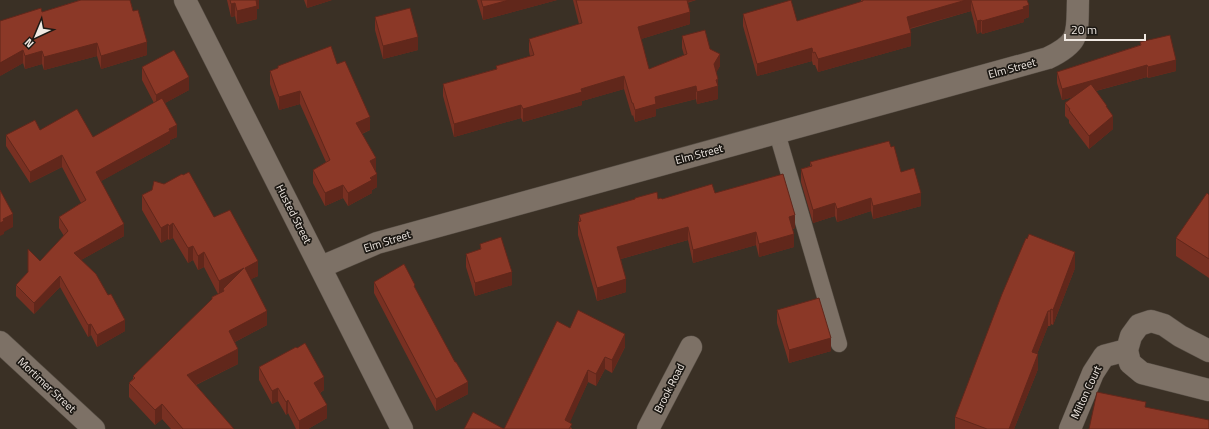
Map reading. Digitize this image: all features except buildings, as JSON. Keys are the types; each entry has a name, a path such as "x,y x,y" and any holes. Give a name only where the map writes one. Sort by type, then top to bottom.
{"street":[{"name":"Husted Street","path":"185,0 402,429"},
{"name":"Elm Street","path":"321,267 377,243 1048,58 1063,51 1075,38 1077,31 1078,0"},
{"path":"1209,351 1180,336 1164,325 1152,321 1139,325 1131,336 1127,350 1130,363 1142,373 1209,390"},
{"name":"Mortimer Street","path":"0,342 94,429"},
{"name":"Brook Road","path":"648,429 691,346"},
{"name":"Milton Court","path":"1070,429 1093,373 1104,356 1127,350"}],"lane":[{"path":"777,133 839,344"}]}
